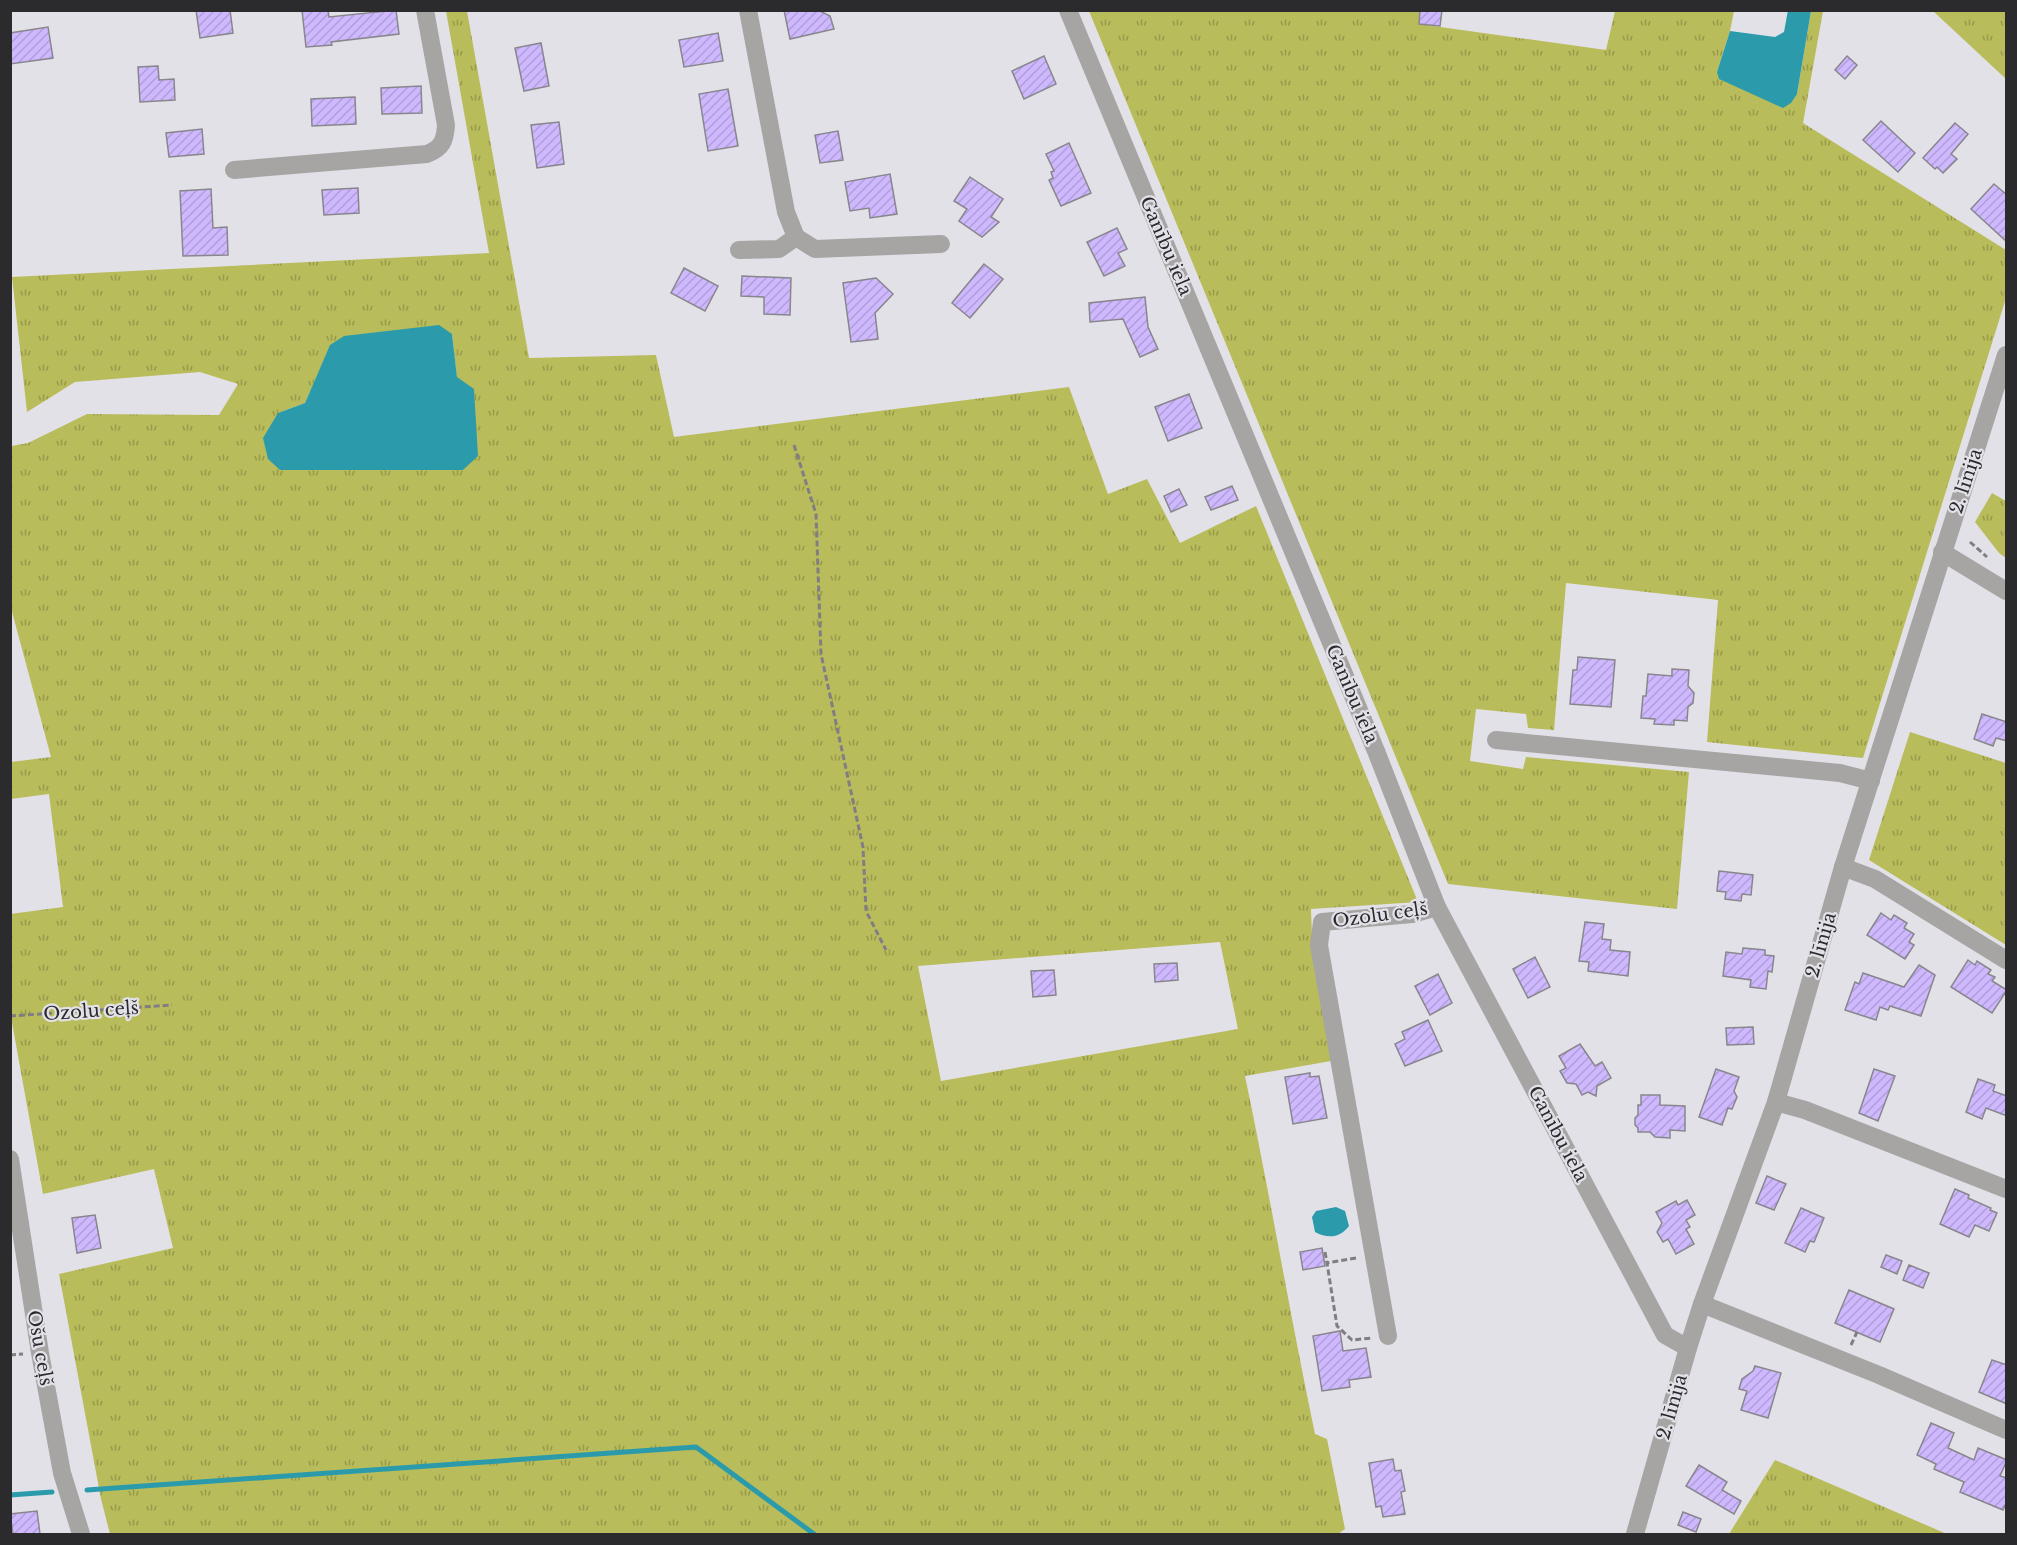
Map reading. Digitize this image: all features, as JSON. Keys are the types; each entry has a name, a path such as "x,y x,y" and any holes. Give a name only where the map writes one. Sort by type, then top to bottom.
{"street":[{"path":"234,170 427,154 436,150 445,140 446,125 425,10"},
{"path":"748,10 786,212 796,237 815,249 941,244"},
{"name":"Ganību iela","path":"1068,10 1371,740 1437,907 1665,1335 1688,1348"},
{"path":"739,250 778,249 796,237"},
{"name":"2. līnija","path":"1635,1534 1688,1348 1776,1102 1843,867 1942,552 2007,355"},
{"path":"1942,552 2007,591"},
{"path":"1496,740 1840,773 1871,781"},
{"path":"1843,867 1875,879 2007,960"},
{"name":"Ozolu ceļš","path":"1375,1255 1319,945 1322,922 1412,914 1437,907"},
{"path":"1776,1102 1805,1110 2007,1189"},
{"name":"Ošu ceļš","path":"10,1159 40,1353 62,1473 81,1534"},
{"path":"1375,1255 1388,1336"},
{"path":"1702,1304 1879,1375 2007,1430"}],"path":[{"path":"794,445 816,514 822,654 863,848 866,911 886,950"},
{"path":"1970,542 1991,561"},
{"name":"Ozolu ceļš","path":"10,1016 172,1005"},
{"path":"1325,1252 1337,1326 1352,1340 1388,1336"},
{"path":"1327,1263 1375,1255"}],"green space":[{"path":"446,11 467,11 529,358 656,355 674,437 1069,387 1108,494 1147,479 1180,543 1256,506 1418,902 1311,909 1312,937 1331,1061 1245,1076 1315,1434 1327,1439 1345,1529 1338,1534 110,1534 101,1499 59,1274 173,1248 154,1169 43,1194 11,1017 10,914 63,907 49,794 11,799 11,762 51,757 11,608 11,446 28,443 87,414 219,415 238,384 200,372 75,382 27,412 12,277 489,253","holes":["452,334 457,378 278,413 305,403 330,346","1220,942 1238,1029 941,1081 918,966"]},
{"path":"1089,11 1420,11 1419,24 1606,50 1615,11 1734,11 1717,72 1797,94 1811,11 1823,11 1803,123 2006,250 2006,298 1863,758 1707,742 1718,600 1566,583 1554,730 1528,728 1526,714 1476,709 1470,761 1523,769 1526,757 1689,772 1677,909 1448,884"},
{"path":"1933,11 2006,11 2006,79"},
{"path":"1992,493 2006,501 2006,558 1999,553 1975,522"},
{"path":"1910,732 2006,763 2006,945 1869,860"},
{"path":"1775,1460 1947,1534 1729,1534"}],"water":[{"path":"1788,10 1811,11 1797,94 1791,103 1783,108 1719,79 1717,72 1730,31 1775,37 1784,32"},
{"path":"439,325 452,334 457,377 474,389 478,456 463,470 280,470 268,459 263,438 278,413 305,403 330,345 344,336"},
{"path":"1336,1207 1345,1211 1349,1226 1342,1233 1334,1236 1325,1236 1315,1232 1312,1217 1316,1211"}],"building":[{"path":"196,10 230,10 233,33 200,38"},
{"path":"302,10 328,10 329,17 396,10 399,34 306,47"},
{"path":"784,10 818,10 830,16 834,29 790,39"},
{"path":"1420,10 1442,10 1440,26 1419,24"},
{"path":"48,27 53,58 10,64 10,33"},
{"path":"718,33 723,61 684,67 679,40"},
{"path":"541,43 549,86 524,91 515,48"},
{"path":"1044,56 1056,84 1024,99 1012,71"},
{"path":"1847,56 1857,65 1845,79 1835,70"},
{"path":"158,66 159,80 174,79 175,100 140,102 138,67"},
{"path":"421,86 422,113 382,114 381,88"},
{"path":"728,89 738,146 708,151 699,94"},
{"path":"355,97 356,124 312,126 311,99"},
{"path":"1881,121 1915,153 1898,172 1863,140"},
{"path":"559,122 564,164 537,168 531,125"},
{"path":"1955,123 1968,134 1951,154 1957,159 1943,173 1923,158"},
{"path":"202,129 204,154 169,157 166,133"},
{"path":"838,131 843,160 820,163 815,135"},
{"path":"1069,143 1091,193 1061,206 1049,180 1053,178 1051,172 1054,171 1046,154"},
{"path":"890,174 897,214 870,218 869,208 850,211 845,182"},
{"path":"970,177 1003,199 991,217 999,222 982,237 959,221 967,209 954,201"},
{"path":"1994,184 2007,195 2007,242 1971,209"},
{"path":"358,188 359,213 324,215 322,190"},
{"path":"211,189 213,228 227,227 228,255 183,256 180,191"},
{"path":"1117,228 1127,249 1118,253 1125,266 1104,276 1087,242"},
{"path":"984,264 1003,279 970,318 952,303"},
{"path":"684,268 718,286 705,311 671,293"},
{"path":"742,276 791,278 790,315 764,314 764,297 741,296"},
{"path":"876,278 893,294 875,313 878,339 851,342 843,283"},
{"path":"1145,297 1148,327 1158,349 1140,357 1123,319 1090,322 1089,303"},
{"path":"1189,394 1202,428 1168,441 1155,407"},
{"path":"1232,486 1238,500 1211,510 1205,497"},
{"path":"1179,489 1187,505 1171,512 1164,496"},
{"path":"1578,657 1615,660 1611,707 1570,704 1573,670 1577,670"},
{"path":"1672,669 1689,670 1688,686 1694,693 1693,703 1688,707 1687,721 1674,720 1674,725 1654,724 1655,719 1641,718 1648,674 1672,676"},
{"path":"1982,714 2007,722 2007,741 1996,738 1993,746 1974,739"},
{"path":"1719,871 1753,875 1751,895 1742,894 1741,901 1725,899 1726,892 1717,891"},
{"path":"1881,913 1891,920 1894,915 1907,923 1904,928 1914,934 1909,942 1914,945 1905,959 1867,935"},
{"path":"1585,922 1604,924 1602,939 1611,940 1610,950 1630,952 1628,976 1588,971 1589,962 1579,961"},
{"path":"1743,948 1765,950 1765,955 1774,956 1772,972 1768,971 1766,989 1750,987 1751,980 1723,976 1726,952 1742,954"},
{"path":"1535,957 1550,987 1528,998 1513,969"},
{"path":"1968,960 1975,965 1977,961 1991,970 1988,974 1995,977 1992,981 2007,990 1992,1013 1951,987"},
{"path":"1177,963 1178,980 1155,982 1154,964"},
{"path":"1919,965 1935,975 1921,1016 1890,1006 1888,1010 1880,1007 1876,1020 1845,1010 1855,982 1859,984 1863,973 1904,987"},
{"path":"1054,970 1056,995 1033,997 1031,971"},
{"path":"1438,974 1452,1003 1430,1015 1415,986"},
{"path":"1428,1020 1442,1051 1405,1066 1395,1044 1405,1039 1402,1032"},
{"path":"1753,1027 1754,1044 1727,1045 1726,1028"},
{"path":"1580,1044 1595,1066 1602,1062 1611,1078 1597,1086 1596,1096 1588,1092 1582,1095 1576,1084 1567,1083 1560,1071 1566,1068 1559,1056"},
{"path":"1716,1069 1739,1077 1734,1091 1737,1097 1732,1109 1728,1108 1722,1125 1699,1117"},
{"path":"1874,1069 1895,1076 1878,1121 1859,1113"},
{"path":"1310,1073 1310,1077 1319,1076 1327,1118 1293,1124 1285,1077"},
{"path":"1978,1079 1995,1085 1993,1091 2007,1096 2007,1116 1986,1108 1982,1119 1966,1112"},
{"path":"1641,1095 1660,1095 1660,1105 1685,1106 1685,1131 1670,1130 1670,1138 1655,1137 1650,1132 1638,1132 1635,1118 1638,1115 1638,1105 1641,1105"},
{"path":"1767,1176 1786,1184 1774,1210 1756,1203"},
{"path":"1955,1189 1997,1213 1989,1231 1975,1225 1969,1237 1940,1224"},
{"path":"1687,1200 1695,1215 1686,1220 1690,1227 1686,1229 1694,1244 1676,1254 1668,1239 1663,1242 1657,1232 1662,1223 1656,1212 1676,1201 1678,1205"},
{"path":"1801,1208 1824,1218 1814,1242 1810,1241 1805,1252 1785,1243"},
{"path":"95,1215 101,1248 77,1253 72,1218"},
{"path":"1322,1248 1325,1266 1303,1270 1300,1252"},
{"path":"1886,1255 1902,1261 1897,1274 1881,1267"},
{"path":"1909,1265 1929,1273 1923,1288 1903,1280"},
{"path":"1849,1290 1894,1309 1880,1342 1835,1323"},
{"path":"1340,1331 1343,1351 1366,1348 1371,1377 1349,1380 1350,1387 1322,1391 1313,1336"},
{"path":"1992,1360 2007,1365 2007,1404 1979,1392"},
{"path":"1755,1366 1781,1373 1768,1418 1741,1410 1747,1391 1739,1389 1742,1379 1753,1371"},
{"path":"1931,1423 1954,1433 1948,1448 1974,1460 1978,1448 2007,1460 2000,1476 2007,1478 2007,1501 2003,1510 1960,1492 1964,1482 1934,1469 1936,1464 1917,1455"},
{"path":"1393,1459 1395,1471 1401,1470 1405,1491 1401,1492 1405,1514 1383,1517 1381,1506 1376,1507 1369,1463"},
{"path":"1699,1465 1727,1482 1722,1490 1741,1501 1734,1514 1686,1486"},
{"path":"37,1511 40,1534 13,1534 10,1514"},
{"path":"1683,1512 1701,1519 1696,1532 1678,1525"}],"waterway":[{"path":"87,1490 696,1447 814,1534"},
{"path":"10,1495 52,1492"}]}
